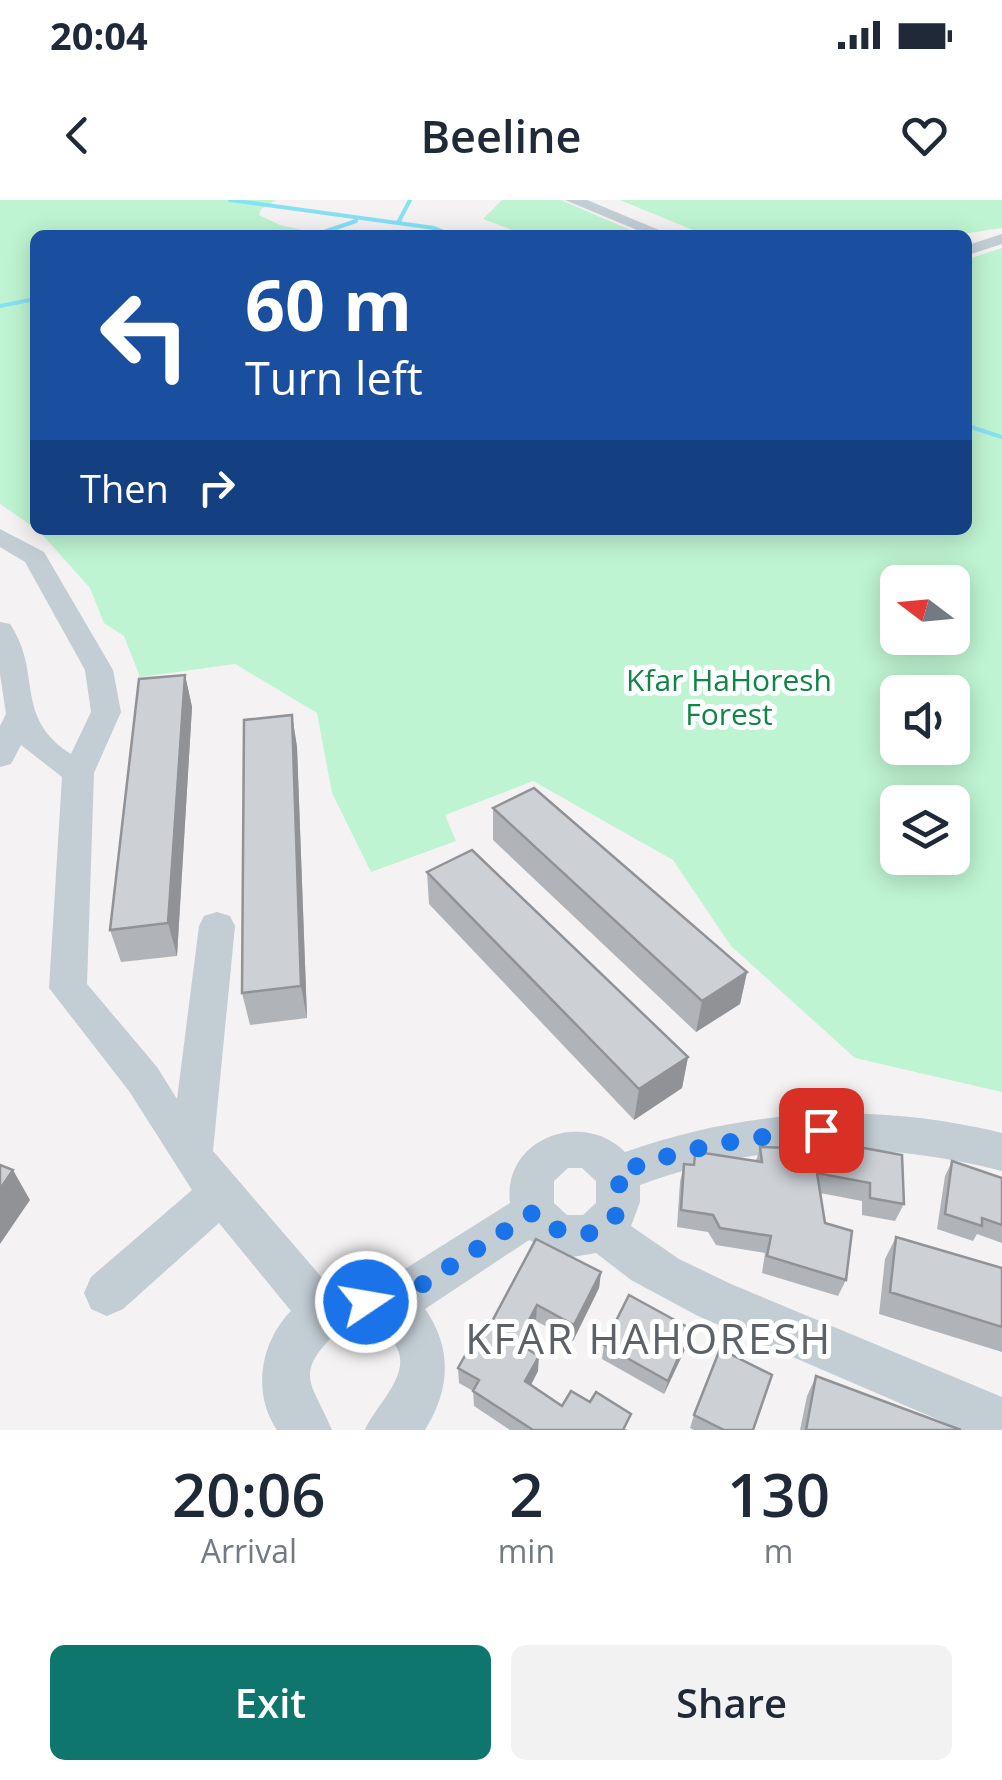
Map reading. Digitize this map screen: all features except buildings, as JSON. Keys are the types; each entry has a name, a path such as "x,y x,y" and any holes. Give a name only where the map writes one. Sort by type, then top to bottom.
{"street":[{"path":"573,200 650,230"},
{"path":"972,249 1002,239"},
{"path":"0,536 35,557 99,670 106,712 78,773 68,988 143,1079 191,1158 224,1192 322,1313"},
{"path":"0,630 8,640 15,698 28,734 78,773"},
{"path":"0,757 21,714"},
{"path":"191,1158 217,926"},
{"path":"616,1174 668,1153 738,1139 821,1130 886,1130 1002,1152"},
{"path":"582,1150 596,1154 616,1174 622,1198 612,1221 601,1229 572,1235 544,1223 534,1212 529,1198 533,1172 554,1154 582,1150"},
{"path":"108,1293 224,1192"},
{"path":"386,1308 534,1212"},
{"path":"601,1229 654,1272 765,1324 1002,1422"},
{"path":"307,1430 296,1420 286,1398 284,1374 290,1349 304,1328 322,1313 343,1304 366,1302 386,1308 411,1329 423,1360 421,1384 412,1408 394,1429"}],"green space":[{"path":"0,200 276,200 261,209 259,215 302,230 30,230 30,525 0,504"},
{"path":"502,200 561,200 630,230 513,230 483,219"},
{"path":"620,200 1002,200 1002,228 972,233 693,230"},
{"name":"Kfar HaHoresh Forest","path":"1002,248 1002,1092 855,1058 731,946 673,860 533,781 445,815 456,841 371,872 332,793 317,713 235,664 140,677 124,636 104,623 90,588 42,535 972,535 972,258"}],"waterway":[{"path":"230,200 439,230"},
{"path":"398,223 410,200"},
{"path":"330,230 356,221"},
{"path":"0,306 30,300"},
{"path":"972,427 1002,437"}],"district":[{"name":"KFAR HAHORESH","path":"649,1339"}],"route":[{"path":"366,1302 386,1308 534,1212 557,1231 572,1235 601,1229 612,1221 622,1198 616,1174 668,1153 738,1139 821,1130"}]}
